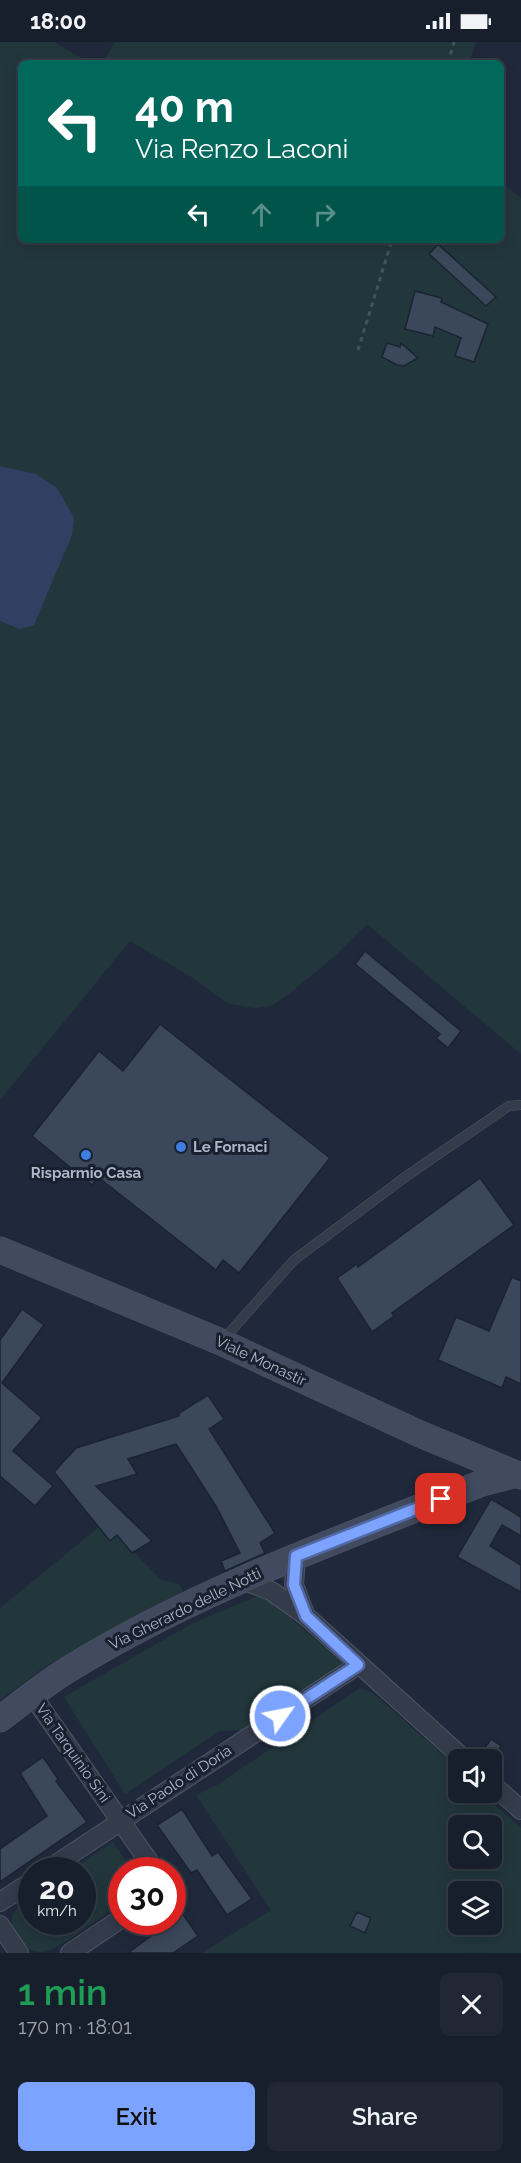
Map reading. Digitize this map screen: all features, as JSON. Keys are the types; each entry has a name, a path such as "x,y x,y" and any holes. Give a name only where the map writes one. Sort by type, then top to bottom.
{"street":[{"name":"Viale Monastir","path":"0,1250 221,1342 420,1434 520,1474"},
{"name":"Via Gherardo delle Notti","path":"0,1719 72,1667 147,1625 242,1580 296,1556 482,1483 520,1474"},
{"path":"296,1556 294,1585 306,1616"},
{"path":"242,1580 271,1591 306,1616 453,1749"},
{"name":"Via Paolo di Doria","path":"66,1857 358,1665"},
{"name":"Via Tarquinio Sini","path":"32,1695 146,1857"},
{"path":"502,1793 521,1810"},
{"path":"0,1902 18,1890"},
{"path":"0,1925 19,1953"},
{"path":"70,1953 108,1927"}],"lane":[{"path":"221,1342 294,1260 408,1175 509,1106 521,1105"}],"path":[{"path":"449,60 454,42"},
{"path":"358,350 391,243"}],"green space":[{"path":"0,42 54,42 85,60 18,60 18,243 504,243 504,184 521,198 521,1054 367,924 336,955 289,994 271,1006 253,1008 227,1003 193,978 130,941 0,1100"},
{"path":"115,42 476,42 470,60 104,60"},
{"path":"99,1527 117,1535 161,1580 179,1584 185,1594 49,1664 0,1700 0,1608"},
{"path":"258,1596 265,1597 344,1663 243,1730 220,1731 125,1794 64,1697 195,1622"},
{"path":"360,1688 373,1693 448,1759 448,1803 493,1803 521,1828 521,1953 202,1953 271,1910 196,1795 217,1785"},
{"path":"113,1842 123,1857 108,1857 108,1912 96,1920 96,1857 90,1857"},
{"path":"18,1908 18,1935 76,1935 43,1952 29,1949 14,1934 12,1920"}],"water":[{"path":"0,466 36,474 57,488 74,518 72,535 34,625 20,629 0,621"}],"building":[{"path":"438,244 496,297 486,306 429,254"},
{"path":"415,291 442,298 441,302 488,324 474,362 455,356 461,338 435,327 433,336 405,329"},
{"path":"387,343 400,347 401,343 418,358 404,366 397,365 382,357"},
{"path":"365,951 461,1031 448,1048 436,1038 440,1034 355,964"},
{"name":"Le Fornaci","path":"160,1024 330,1158 239,1273 223,1260 216,1270 98,1177 92,1185 32,1136 99,1051 123,1071"},
{"path":"480,1178 514,1225 392,1313 394,1316 372,1332 337,1278 357,1264 358,1267"},
{"path":"512,1277 521,1281 521,1384 506,1377 502,1388 438,1360 456,1317 489,1331"},
{"path":"22,1309 44,1325 2,1383 42,1418 13,1451 53,1486 35,1506 0,1476 0,1340"},
{"path":"208,1395 224,1419 209,1429 275,1533 260,1543 265,1553 225,1571 221,1561 240,1553 216,1506 176,1444 128,1459 137,1474 96,1486 152,1541 132,1553 117,1535 110,1541 54,1472 76,1448 179,1416 179,1413"},
{"path":"491,1499 521,1517 521,1536 502,1525 490,1546 521,1565 521,1592 457,1557"},
{"path":"491,1739 501,1746 499,1749 484,1749"},
{"path":"43,1757 58,1779 56,1781 87,1822 36,1857 18,1857 18,1870 0,1882 0,1849 47,1816 20,1773"},
{"path":"182,1809 212,1856 218,1852 252,1899 227,1915 197,1870 191,1873 186,1866 186,1857 180,1857 157,1825"},
{"path":"357,1912 371,1918 365,1933 350,1926"},
{"path":"186,1919 198,1936 173,1953 128,1953 152,1935 186,1935"}],"place":[{"name":"Le Fornaci","path":"181,1147"},
{"name":"Risparmio Casa","path":"86,1155"}],"route":[{"path":"280,1716 358,1665 306,1616 294,1585 296,1556 441,1499"}]}
